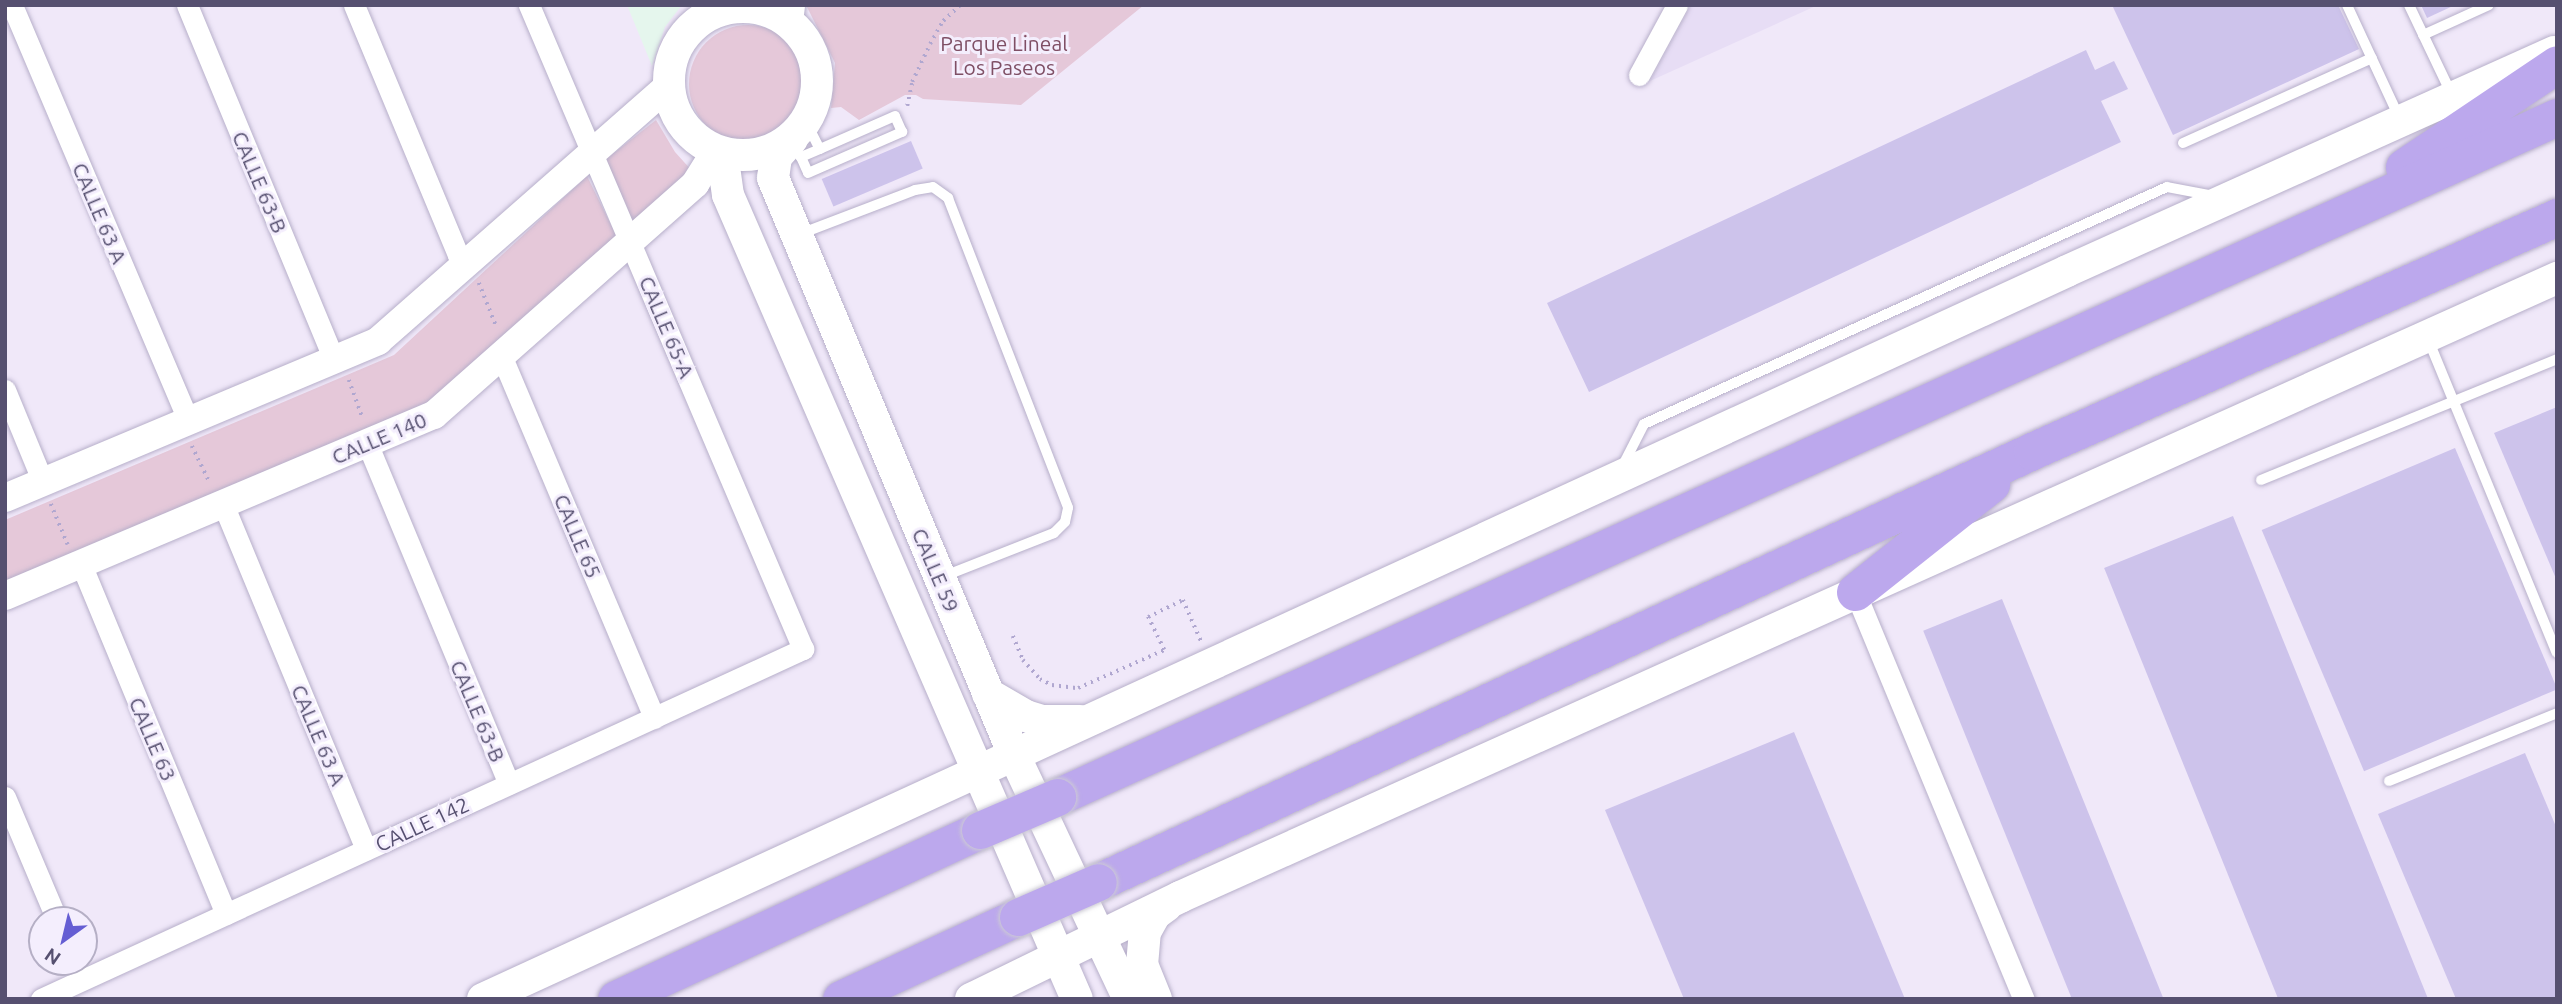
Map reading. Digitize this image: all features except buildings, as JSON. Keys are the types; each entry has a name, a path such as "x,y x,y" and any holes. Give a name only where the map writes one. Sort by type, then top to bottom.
{"highway":[{"path":"2307,231 2557,64"},
{"path":"616,999 980,830 2557,117"},
{"path":"841,999 2032,451 2557,217"},
{"path":"1855,592 2032,451"}],"main road":[{"path":"729,7 790,14 815,58 818,80 816,102 806,137 770,151 746,156 719,152 698,141 683,125 673,107 668,86 671,62 680,40 696,23 729,7"},
{"path":"484,999 1616,478 2557,51"},
{"name":"CALLE 59","path":"806,137 776,158 773,178 1014,755 1129,999"},
{"name":"CALLE 59","path":"719,152 728,195 1077,999"},
{"path":"971,999 1180,897 2557,278"},
{"path":"988,694 1026,716 1042,721 1059,723 1092,720"},
{"path":"1156,999 1142,965 1145,932 1154,914 1180,897"}],"street":[{"name":"CALLE 63 A","path":"12,5 188,429"},
{"name":"CALLE 63-B","path":"187,5 340,366"},
{"path":"354,5 458,255 470,269"},
{"name":"CALLE 65-A","path":"529,5 803,649"},
{"path":"1639,75 1677,5"},
{"path":"5,498 46,489 340,366 378,341 470,269 592,153 668,86"},
{"name":"CALLE 140","path":"5,596 76,559 367,436 434,415 501,347 631,241 695,184 719,152"},
{"name":"CALLE 65","path":"501,347 654,718"},
{"path":"5,390 46,489"},
{"name":"CALLE 63-B","path":"367,436 509,784"},
{"name":"CALLE 63 A","path":"219,499 366,849"},
{"name":"CALLE 63","path":"76,559 226,914"},
{"path":"1855,592 2024,999"},
{"name":"CALLE 142","path":"98,964 226,914 803,649"},
{"path":"5,797 51,906"},
{"name":"CALLE 142","path":"41,999 72,976"}],"lane":[{"path":"2347,5 2401,121"},
{"path":"2409,5 2453,98"},
{"path":"2423,35 2489,5"},
{"path":"2183,143 2372,58"},
{"path":"895,116 902,132 808,173 801,157 806,137 895,116"},
{"path":"797,235 915,190 933,187 948,198 1068,508 1065,522 1054,533 940,578"},
{"path":"2427,337 2557,653"},
{"path":"2260,480 2557,359"},
{"path":"2389,781 2557,713"}],"path":[{"path":"895,116 908,106 912,82 943,21 960,5"},
{"path":"470,269 501,347"},
{"path":"340,366 367,436"},
{"path":"188,429 219,499"},
{"path":"46,489 76,559"},
{"path":"1167,657 1148,617 1183,600 1201,642"},
{"path":"1013,636 1023,660 1040,679 1066,688 1088,686 1164,650"}],"shaded area":[{"path":"627,5 682,5 665,27 652,66"},
{"path":"1691,5 1818,5 1650,81"}],"green space":[{"name":"Parque Lineal Los Paseos","path":"806,5 1144,5 1021,105 923,99 916,95 905,95 859,120 841,107 831,108 835,63"},
{"path":"748,25 781,35 797,51 807,84 797,117 781,133 748,143 715,133 699,117 689,84 699,51 715,35"},
{"path":"656,120 675,152 693,172 632,226 605,160"},
{"path":"587,176 618,239 429,408 5,589 5,520 394,355"}]}
